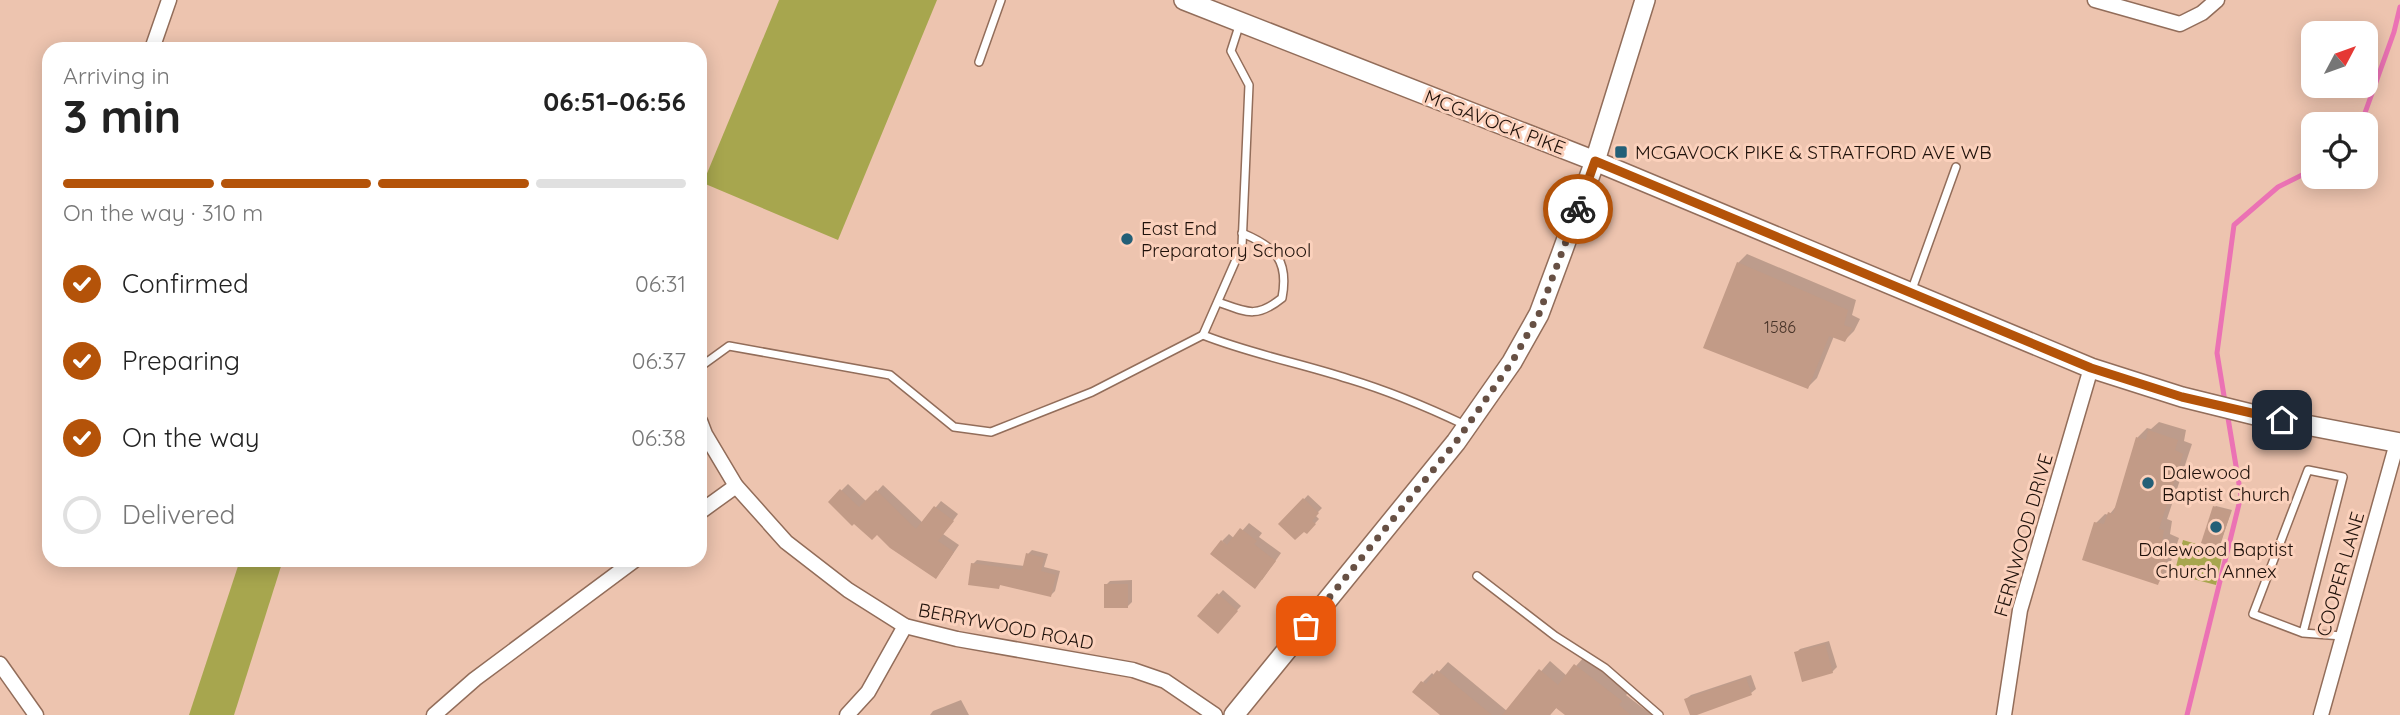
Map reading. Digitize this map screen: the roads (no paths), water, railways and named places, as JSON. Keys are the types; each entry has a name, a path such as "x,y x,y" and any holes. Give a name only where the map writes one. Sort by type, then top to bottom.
{"street":[{"path":"154,42 169,0"},
{"name":"MCGAVOCK PIKE","path":"1184,0 1595,161 2091,368 2182,397 2399,444"},
{"path":"1234,715 1467,426 1512,362 1539,314 1595,161 1645,0"},
{"path":"2095,0 2180,24 2202,13 2217,0"},
{"name":"FERNWOOD DRIVE","path":"2004,715 2020,610 2091,368"},
{"name":"BERRYWOOD ROAD","path":"707,437 736,486 786,542 848,590 905,626 957,639 1133,670 1165,681 1215,715"},
{"name":"COOPER LANE","path":"2325,714 2343,636 2399,444"},
{"path":"707,507 736,486"},
{"path":"434,715 475,679 626,567"},
{"path":"847,715 868,692 905,626"},
{"path":"0,664 36,715"}],"lane":[{"path":"979,62 1001,0"},
{"path":"707,362 729,346 890,375 954,427 991,432 1091,392 1203,335 1242,246 1249,85 1231,51 1240,22"},
{"path":"1911,293 1956,167"},
{"path":"1218,302 1249,313 1266,310 1282,299 1286,279 1279,261 1267,243 1242,233"},
{"path":"1203,335 1242,350 1348,378 1414,402 1467,426"},
{"path":"2303,633 2343,477 2308,470 2253,614 2303,633 2343,636"},
{"path":"1477,576 1555,636 1605,668 1659,715"}],"waterway":[{"path":"2365,112 2394,32 2400,7"},
{"path":"2225,402 2217,353 2234,225 2278,187 2301,176"},
{"path":"2187,715 2241,496 2227,412"}],"place":[{"name":"MCGAVOCK PIKE & STRATFORD AVE WB","path":"1621,152"},
{"name":"East End Preparatory School","path":"1127,239"},
{"name":"Dalewood Baptist Church","path":"2148,483"},
{"name":"Dalewood Baptist Church Annex","path":"2216,527"}]}
